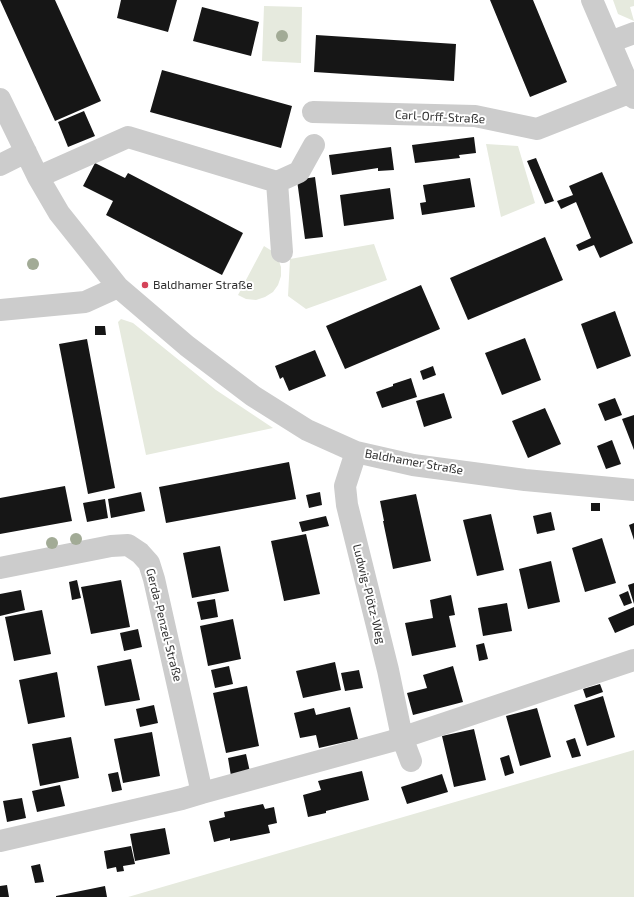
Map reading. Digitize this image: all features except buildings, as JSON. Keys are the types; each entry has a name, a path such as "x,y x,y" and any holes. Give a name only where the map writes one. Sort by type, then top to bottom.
{"street":[{"name":"Carl-Orff-Straße","path":"313,112 475,116 537,129 633,95 592,0"},
{"path":"610,42 634,33"},
{"name":"Baldhamer Straße","path":"0,99 38,177 59,213 118,287 186,346 253,396 308,430 356,452 413,465 525,480 634,490"},
{"path":"38,177 128,137 277,182 300,172 314,145"},
{"path":"0,165 26,152"},
{"path":"277,182 282,252"},
{"path":"0,310 85,302 118,287"},
{"name":"Ludwig-Plötz-Weg","path":"356,452 345,486 347,504 388,670 402,737 411,761"},
{"name":"Gerda-Penzel-Straße","path":"0,568 111,546 128,545 140,553 149,563 154,579 202,793"},
{"path":"0,841 152,806 402,737 634,660"}],"shaded area":[{"path":"613,0 634,0 634,6 630,7 634,21 618,14"},
{"path":"264,6 302,7 301,63 262,61"},
{"path":"486,144 518,146 535,203 501,217"},
{"path":"374,244 387,280 306,309 288,296 290,259"},
{"path":"264,246 272,251 278,258 281,267 281,276 278,285 273,292 265,297 256,300 246,299 238,295"},
{"path":"121,319 133,323 216,390 273,428 146,455 118,322"},
{"path":"634,750 634,897 128,897"}],"place":[{"name":"Baldhamer Straße","path":"145,285"}]}
